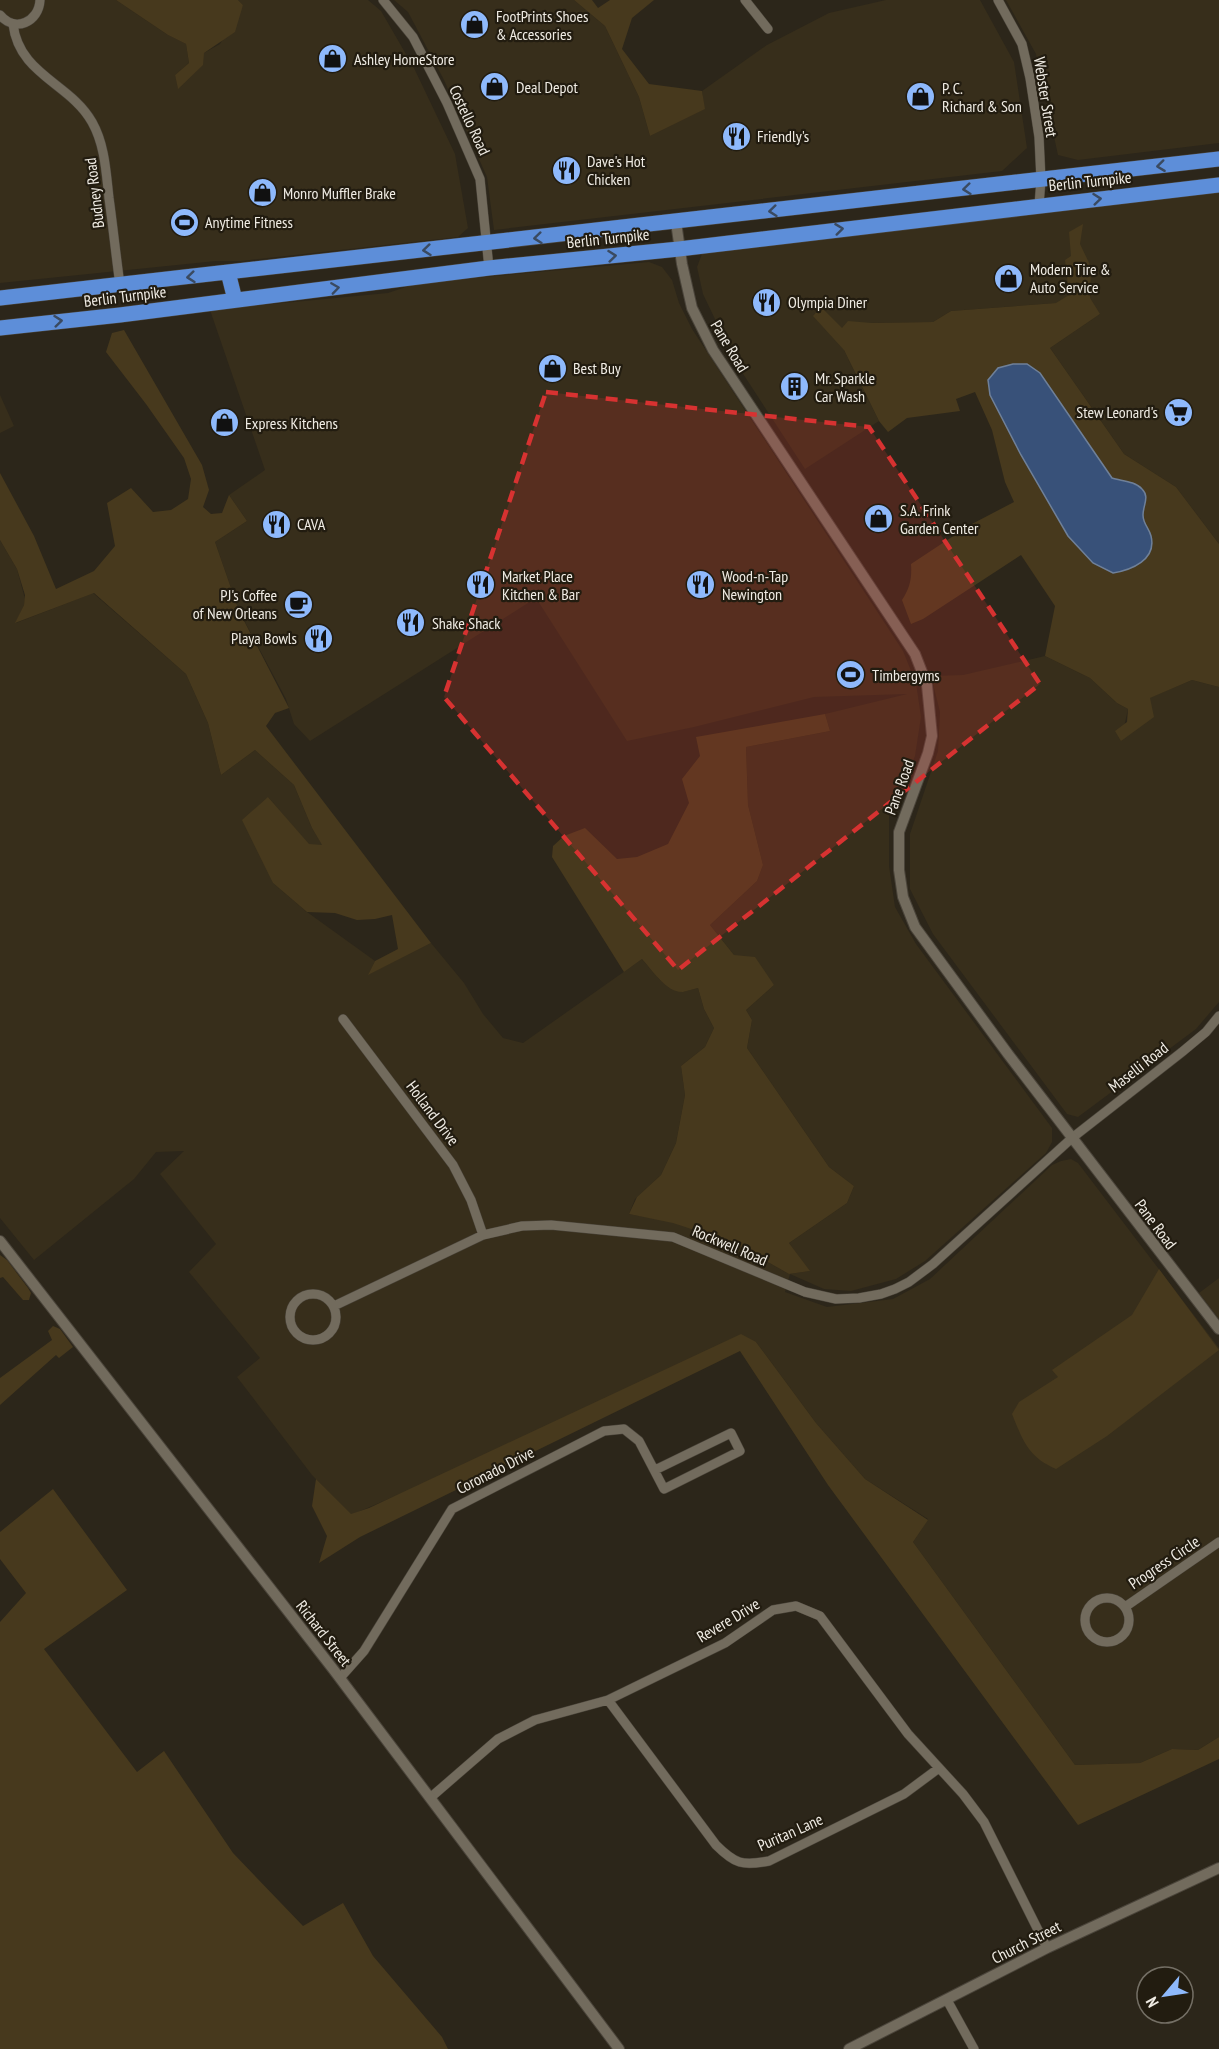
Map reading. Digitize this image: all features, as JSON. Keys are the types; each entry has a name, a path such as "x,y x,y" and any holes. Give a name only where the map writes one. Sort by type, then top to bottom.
{"highway":[{"name":"Berlin Turnpike","path":"0,298 1219,159"},
{"name":"Berlin Turnpike","path":"0,328 489,268 680,249 1219,185"},
{"path":"228,272 235,300"}],"street":[{"path":"0,15 8,22 20,24 32,19 39,8 40,0"},
{"name":"Costello Road","path":"383,0 412,37 447,103 480,179 489,268"},
{"path":"745,0 768,29"},
{"name":"Webster Street","path":"998,0 1022,44 1025,55 1039,137 1041,180 1039,205"},
{"name":"Budney Road","path":"13,24 14,35 20,48 35,69 80,106 92,121 103,148 120,285"},
{"name":"Pane Road","path":"676,222 692,309 713,350 915,654 927,685 931,742 900,832 898,870 903,897 915,927 1072,1138 1219,1329"},
{"name":"Maselli Road","path":"1072,1138 1206,1032 1219,1016"},
{"name":"Holland Drive","path":"343,1019 453,1165 471,1200 483,1235"},
{"name":"Rockwell Road","path":"334,1306 483,1235 522,1226 551,1225 673,1237 813,1294 836,1299 881,1294 909,1282 933,1264 1072,1138"},
{"name":"Richard Street","path":"0,1240 340,1678 619,2049"},
{"path":"312,1293 321,1295 329,1299 334,1306 337,1315 336,1324 324,1338 306,1339 293,1327 290,1318 291,1309 303,1296 312,1293"},
{"name":"Coronado Drive","path":"340,1678 364,1651 452,1509 604,1431 624,1429 639,1441 654,1470 664,1489 740,1451 731,1433 654,1470"},
{"name":"Progress Circle","path":"1125,1607 1219,1542"},
{"name":"Progress Circle","path":"1108,1598 1120,1602 1125,1607 1130,1619 1127,1631 1120,1639 1101,1642 1095,1640 1087,1631 1086,1612 1095,1601 1108,1598"},
{"name":"Revere Drive","path":"430,1798 498,1739 535,1720 608,1700 725,1643 773,1610 796,1606 820,1616 908,1734 963,1794 984,1822 1047,1948"},
{"name":"Puritan Lane","path":"608,1700 716,1845 732,1861 750,1864 768,1861 904,1794 939,1768"},
{"name":"Church Street","path":"849,2049 1047,1948 1219,1868"},
{"path":"947,2000 974,2049"}],"highlighted area":[{"path":"546,392 869,427 1040,684 678,970 444,697"}],"shaded area":[{"path":"0,0 116,0 168,35 186,44 189,63 175,75 178,88 204,53 220,44 243,5 238,0 368,0 381,11 414,68 455,154 468,228 458,237 241,261 216,261 0,283"},
{"path":"116,0 238,0 243,5 235,32 204,53 203,65 178,89 175,75 189,63 186,44 168,35"},
{"path":"394,0 574,0 605,26 639,97 650,136 704,109 702,91 767,45 829,13 886,0 980,0 1014,62 1027,148 1002,171 494,230 487,177 444,80 408,12"},
{"path":"574,0 592,0 598,8 610,0 654,0 632,18 622,49 649,84 702,91 705,109 650,136 639,97 605,26"},
{"path":"1006,0 1219,0 1219,143 1078,160 1058,155 1036,54"},
{"path":"1219,190 1219,544 1176,487 1124,454 1050,348 1100,314 1056,303 951,311 933,322 871,323 844,350 879,421 805,469 736,363 703,294 697,267 705,246"},
{"path":"1083,224 1080,244 1091,267 1090,298 1100,314 1050,348 1124,454 1176,487 1219,544 1219,687 1192,680 1150,698 1154,717 1121,741 1115,731 1127,722 1128,709 1117,703 1090,678 1045,656 1055,606 1021,555 923,619 911,624 902,600 910,583 911,564 970,525 1014,502 1005,482 992,430 975,392 956,399 960,411 907,418 888,432 879,421 844,350 813,316 821,307 842,328 848,321 933,322 951,311 1056,303 1069,295 1065,260 1071,256 1069,232"},
{"path":"649,262 662,267 672,280 679,303 692,329 903,651 916,683 921,717 915,756 889,817 889,866 895,907 916,944 1052,1128 1052,1142 1046,1153 925,1261 896,1279 851,1291 824,1289 790,1274 785,1292 827,1307 893,1299 930,1279 1052,1165 1071,1159 1078,1163 1219,1348 1219,1737 1198,1750 1172,1749 1140,1763 1075,1765 913,1542 928,1519 865,1479 816,1423 756,1342 351,1515 312,1475 237,1377 260,1358 189,1272 216,1244 160,1174 184,1151 156,1152 134,1179 34,1260 0,1218 0,540 17,569 25,599 16,623 93,593 186,674 208,723 221,775 255,750 294,785 312,828 323,846 309,845 268,797 273,883 307,912 375,961 369,974 431,943 464,983 483,1014 503,1038 523,1043 642,959 659,979 682,992 698,988 704,1009 714,1028 705,1047 681,1066 685,1095 676,1143 661,1175 635,1199 629,1214 673,1222 734,1243 789,1274 809,1271 789,1243 847,1203 854,1186 829,1167 747,1048 752,1020 746,1010 774,985 734,955 710,925 757,881 763,865 748,805 746,747 830,731 825,714 907,694 814,697 627,741 536,598 310,741 294,724 286,699 239,611 215,542 247,521 229,495 265,470 210,310 388,293 418,283"},
{"path":"124,330 202,465 209,490 203,507 211,514 222,513 229,495 247,521 215,542 239,611 289,708 275,713 266,726 431,943 368,975 375,961 398,949 392,915 357,920 335,913 307,912 273,883 242,820 268,797 309,844 322,845 312,828 294,785 255,750 221,775 208,723 186,674 94,593 15,623 24,605 25,595 17,569 0,540 0,473 34,536 56,589 94,571 115,546 107,503 131,488 153,512 171,510 188,499 191,479 184,458 106,352 112,333"},
{"path":"0,395 14,426 0,433"},
{"path":"1045,656 1090,678 1117,703 1128,709 1121,741 1149,698 1192,680 1219,687 1219,1002 1196,1029 1078,1117 1067,1114 933,934 910,889 910,834 938,751 940,712 931,676 963,675"},
{"path":"825,714 830,731 746,747 748,805 763,865 757,881 710,925 734,955 755,957 774,985 746,1010 752,1020 747,1048 829,1167 854,1186 847,1203 789,1243 810,1271 789,1274 734,1243 673,1223 629,1214 637,1197 661,1175 676,1143 685,1095 681,1066 705,1047 714,1028 704,1009 698,988 683,992 671,989 642,959 624,972 552,857 553,846 564,836 585,828 617,859 637,857 668,844 689,803 682,779 700,756 696,737"},
{"path":"0,1255 7,1260 28,1288 31,1293 29,1300 23,1300 3,1277 0,1278"},
{"path":"1159,1269 1219,1350 1107,1436 1056,1469 1039,1459 1028,1447 1012,1414 1019,1402 1058,1377 1052,1370 1132,1315"},
{"path":"1219,1278 1219,1319 1199,1293"},
{"path":"53,1326 60,1329 73,1347 59,1358 56,1355 0,1405 0,1378 52,1340 48,1331"},
{"path":"741,1334 756,1342 816,1423 865,1479 928,1520 913,1542 1075,1765 1140,1763 1172,1749 1198,1750 1219,1737 1219,1759 1078,1825 828,1485 740,1351 360,1537 319,1563 327,1536 312,1506 316,1479 351,1514 369,1508"},
{"path":"53,1489 127,1590 44,1649 137,1772 164,1751 233,1853 303,1926 343,1903 373,1956 442,2037 448,2049 0,2049 0,1622 26,1593 0,1559 0,1532"}],"water":[{"path":"1013,364 1027,364 1040,373 1112,478 1136,484 1144,492 1146,498 1143,518 1152,544 1146,557 1135,566 1113,573 1093,563 1068,536 1021,455 990,395 988,380 998,368"}],"place":[{"name":"FootPrints Shoes & Accessories","path":"475,25"},
{"name":"Ashley HomeStore","path":"333,59"},
{"name":"Deal Depot","path":"495,87"},
{"name":"P. C. Richard & Son","path":"921,97"},
{"name":"Friendly's","path":"736,136"},
{"name":"Dave's Hot Chicken","path":"566,170"},
{"name":"Monro Muffler Brake","path":"262,193"},
{"name":"Anytime Fitness","path":"184,222"},
{"name":"Modern Tire & Auto Service","path":"1009,278"},
{"name":"Olympia Diner","path":"767,302"},
{"name":"Best Buy","path":"552,368"},
{"name":"Mr. Sparkle Car Wash","path":"794,387"},
{"name":"Stew Leonard's","path":"1179,412"},
{"name":"Express Kitchens","path":"224,423"},
{"name":"S.A. Frink Garden Center","path":"879,519"},
{"name":"CAVA","path":"276,524"},
{"name":"Market Place Kitchen & Bar","path":"481,585"},
{"name":"Wood-n-Tap Newington","path":"701,585"},
{"name":"PJ's Coffee of New Orleans","path":"298,604"},
{"name":"Shake Shack","path":"411,623"},
{"name":"Playa Bowls","path":"318,638"},
{"name":"Timbergyms","path":"851,675"}]}
